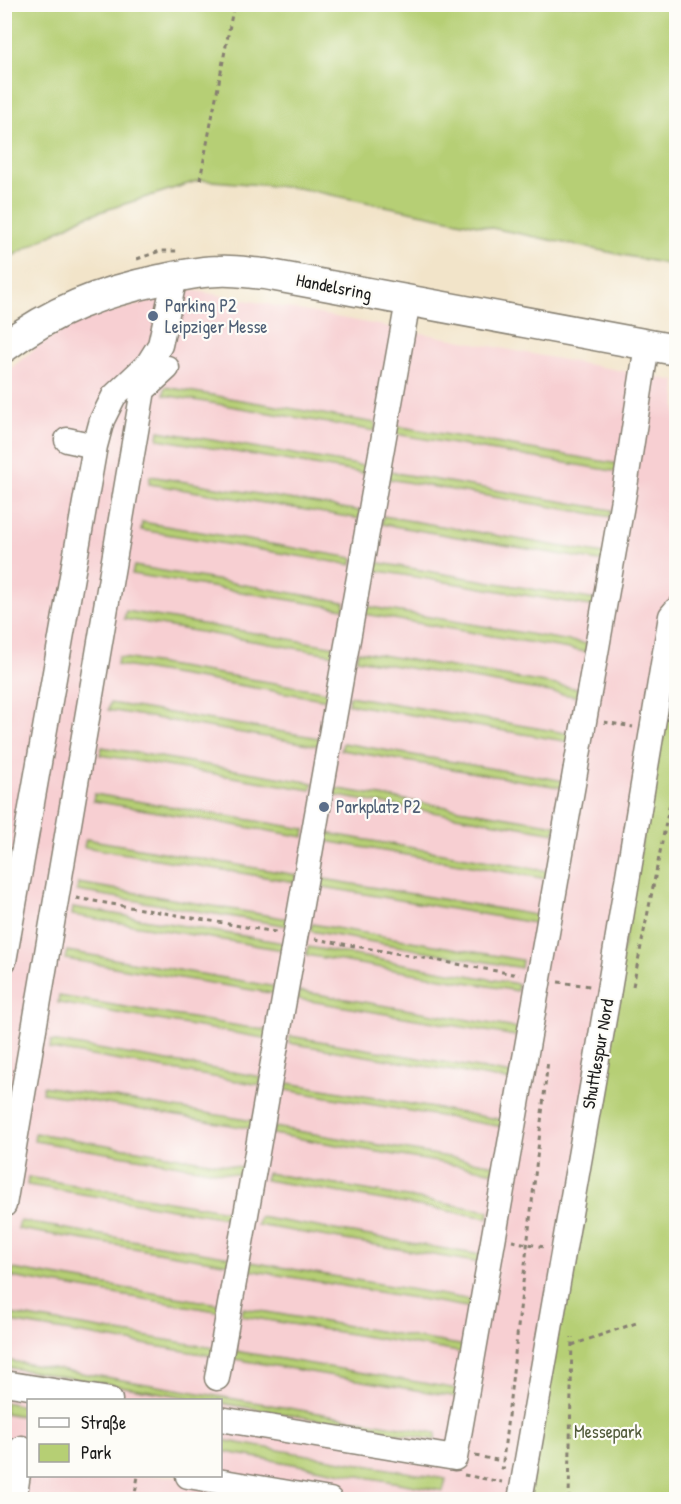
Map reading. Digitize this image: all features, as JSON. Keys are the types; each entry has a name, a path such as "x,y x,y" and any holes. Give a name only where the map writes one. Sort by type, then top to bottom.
{"main road":[{"name":"Handelsring","path":"4,347 28,329 65,309 124,287 219,271 265,274 676,350"}],"street":[{"path":"4,961 11,885 95,446 102,420 114,396 148,364 160,345 175,277"},
{"path":"217,1378 408,301"},
{"path":"222,1419 455,1458 631,450 647,345"},
{"path":"4,1205 143,390 167,368"},
{"path":"67,440 95,446"},
{"name":"Shuttlespur Nord","path":"519,1500 609,990 671,616 676,610"},
{"path":"4,1383 98,1399"},
{"path":"14,1500 18,1444"},
{"path":"194,1477 330,1500"}],"path":[{"path":"200,180 234,4"},
{"path":"584,718 653,730"},
{"path":"539,979 609,990"},
{"path":"524,1472 502,1468 548,1055"},
{"path":"493,1237 564,1250"},
{"path":"545,1353 639,1322"},
{"path":"569,1500 572,1337"},
{"path":"490,1459 503,1461"},
{"path":"469,1476 498,1481"},
{"path":"134,1500 138,1477"}],"shaded area":[{"name":"Parkplatz P2","path":"192,290 676,381 676,1499 5,1500 5,373 38,346 63,330 89,318"}],"green space":[{"path":"5,4 676,5 676,266 298,188 200,180 84,217 5,260"},
{"path":"165,387 376,423 375,431 164,395"},
{"path":"396,426 619,464 618,472 395,434"},
{"path":"159,431 370,467 368,474 158,439"},
{"path":"390,472 612,510 611,517 388,479"},
{"path":"150,476 361,511 360,519 149,484"},
{"path":"383,516 605,554 604,562 381,524"},
{"path":"142,522 353,558 352,565 141,530"},
{"path":"374,562 597,600 596,607 373,570"},
{"path":"134,566 345,602 344,609 132,574"},
{"path":"365,606 588,644 586,652 364,614"},
{"path":"126,611 336,647 335,655 124,619"},
{"name":"Messepark","path":"676,642 676,1499 528,1499"},
{"path":"358,651 580,689 579,697 356,659"},
{"path":"118,657 329,692 328,700 117,665"},
{"path":"349,696 572,734 570,742 348,704"},
{"path":"110,703 320,738 319,746 108,710"},
{"path":"343,743 565,781 564,788 341,750"},
{"path":"102,747 313,783 311,790 100,755"},
{"path":"333,788 556,825 555,833 332,795"},
{"path":"94,794 305,829 304,837 93,801"},
{"path":"326,833 548,871 547,879 325,841"},
{"path":"86,839 297,875 295,882 84,847"},
{"path":"318,878 541,916 540,924 317,886"},
{"path":"78,883 289,919 288,926 77,891"},
{"path":"73,907 284,943 283,950 72,915"},
{"path":"312,924 522,960 521,968 310,931"},
{"path":"308,947 518,984 517,991 306,955"},
{"path":"67,951 277,987 276,994 65,959"},
{"path":"299,991 522,1029 521,1037 298,999"},
{"path":"59,996 270,1031 269,1039 58,1003"},
{"path":"290,1036 513,1074 512,1081 289,1043"},
{"path":"51,1041 262,1077 260,1085 50,1049"},
{"path":"282,1082 504,1120 503,1127 280,1089"},
{"path":"43,1086 254,1121 253,1129 42,1093"},
{"path":"274,1127 496,1165 495,1172 272,1134"},
{"path":"35,1133 246,1168 245,1176 34,1141"},
{"path":"267,1173 489,1211 488,1218 265,1180"},
{"path":"28,1177 239,1213 238,1220 27,1185"},
{"path":"259,1217 481,1255 480,1263 257,1225"},
{"path":"20,1221 231,1257 229,1264 18,1229"},
{"path":"251,1262 473,1300 472,1308 249,1270"},
{"path":"13,1269 224,1305 222,1312 11,1277"},
{"path":"243,1308 466,1346 464,1353 242,1316"},
{"path":"4,1313 215,1348 214,1356 5,1321"},
{"path":"235,1351 458,1389 457,1397 234,1359"},
{"path":"5,1360 436,1433 435,1440 222,1403 222,1399 198,1399 5,1367"},
{"path":"5,1402 27,1407 27,1417 5,1413"},
{"path":"222,1440 446,1479 443,1491 222,1451"}],"place":[{"name":"Parking P2 Leipziger Messe","path":"153,316"},
{"name":"Parkplatz P2","path":"324,807"}]}
